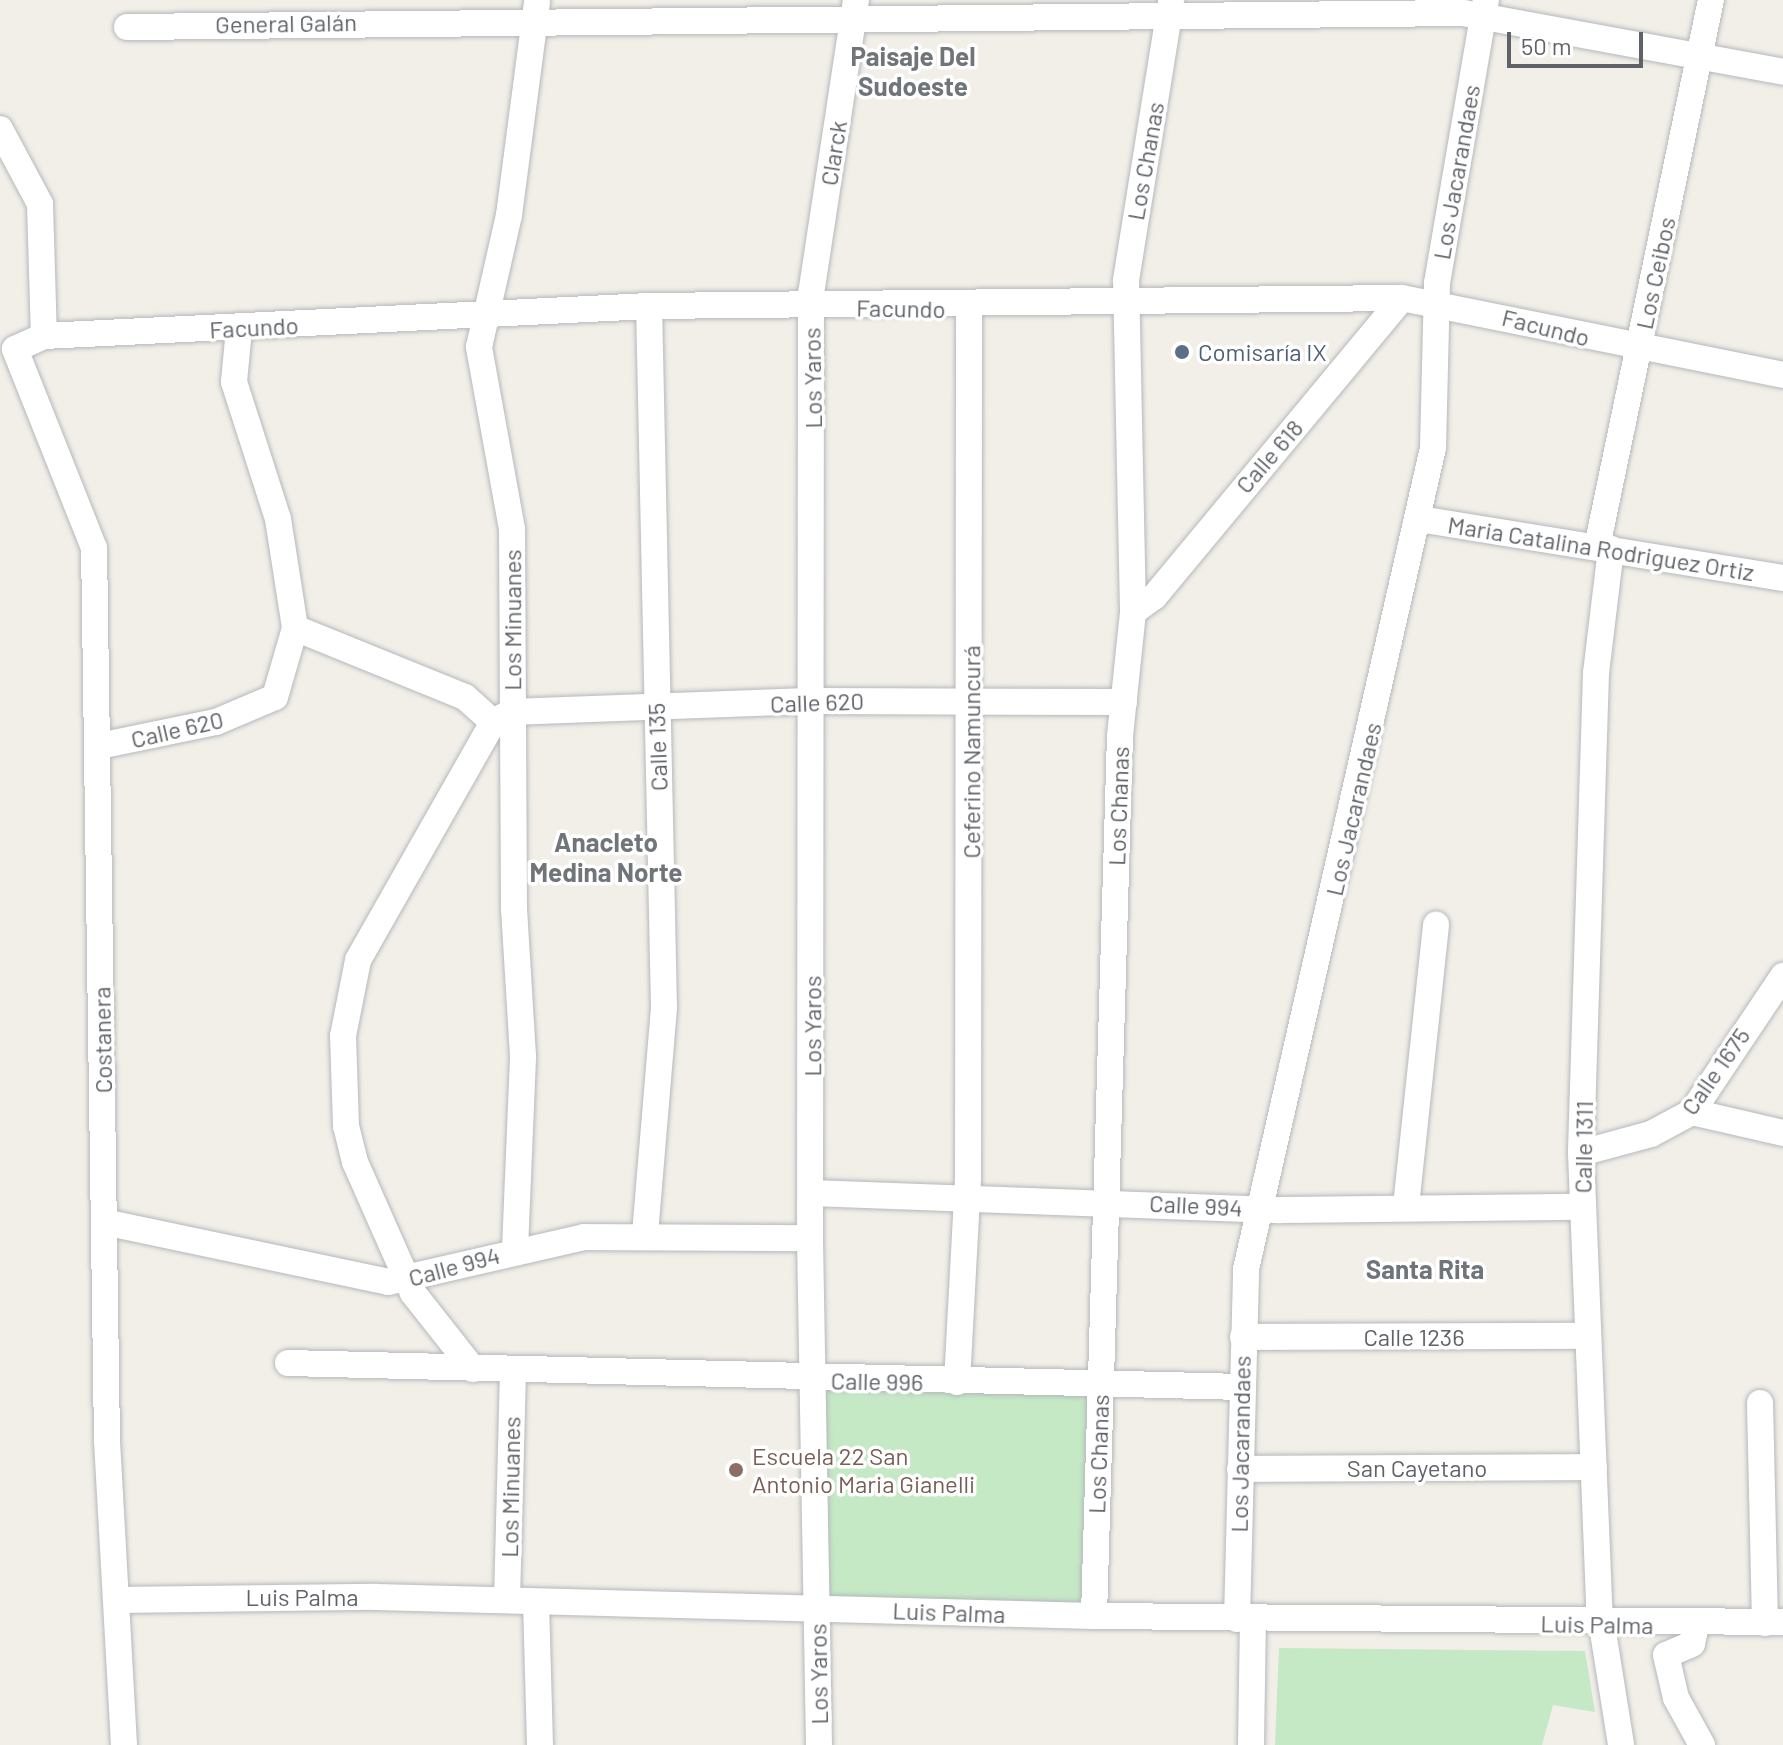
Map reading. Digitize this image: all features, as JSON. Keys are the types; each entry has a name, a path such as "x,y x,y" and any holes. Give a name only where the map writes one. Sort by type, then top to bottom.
{"street":[{"name":"Los Ceibos","path":"1604,548 1639,350 1711,0"},
{"name":"Los Chanas","path":"1094,1616 1105,1201 1124,702 1133,612 1126,303 1170,8"},
{"name":"General Galán","path":"127,27 537,9 1484,8 1783,72"},
{"name":"Los Jacarandaes","path":"1251,1745 1240,1469 1246,1269 1419,519 1436,428 1435,300 1484,8"},
{"name":"Los Minuanes","path":"515,1249 523,1056 502,717 511,509 479,347 483,314 509,215 537,9"},
{"name":"Clarck","path":"811,307 855,10"},
{"path":"0,129 40,204 44,336"},
{"name":"Facundo","path":"15,349 44,336 239,329 649,306 969,308 1402,298 1435,300 1639,350 1783,375"},
{"name":"Calle 618","path":"1133,612 1154,597 1402,298"},
{"name":"Calle 135","path":"645,1234 664,1008 649,306"},
{"name":"Los Yaros","path":"811,307 815,701 810,1238 819,1745"},
{"name":"Ceferino Namuncurá","path":"957,1382 968,1197 972,699 969,308"},
{"path":"239,329 234,382 278,519 295,628 465,697 502,717 410,858 358,960 345,1006 347,1142 405,1280 473,1369"},
{"name":"Costanera","path":"15,349 94,548 104,1222 116,1600 124,1745"},
{"name":"Maria Catalina Rodriguez Ortiz","path":"1419,519 1783,578"},
{"name":"Calle 1311","path":"1604,548 1596,673 1581,1153 1586,1336 1601,1624 1621,1745"},
{"name":"Calle 620","path":"99,746 216,722 275,697 295,628"},
{"name":"Calle 620","path":"502,717 815,701 972,699 1124,702"},
{"path":"1406,1206 1436,925"},
{"name":"Calle 1675","path":"1581,1153 1651,1134 1692,1112 1783,976"},
{"path":"1692,1112 1783,1133"},
{"name":"Calle 994","path":"811,1193 1105,1201 1260,1209 1582,1207"},
{"name":"Calle 994","path":"104,1222 360,1279 405,1280 515,1249 645,1234 810,1238"},
{"name":"Calle 1236","path":"1243,1337 1586,1336"},
{"name":"Calle 996","path":"288,1363 513,1373 1242,1387"},
{"name":"Los Minuanes","path":"507,1600 513,1373"},
{"path":"1760,1403 1774,1623"},
{"name":"San Cayetano","path":"1240,1469 1594,1467"},
{"name":"Luis Palma","path":"116,1600 507,1600 1245,1619 1696,1625 1774,1623"},
{"path":"536,1602 540,1745"},
{"path":"1696,1625 1692,1644 1666,1655 1676,1698 1702,1745"}],"green space":[{"path":"811,1380 1100,1385 1096,1614 807,1609"},
{"path":"1279,1648 1585,1651 1595,1712 1553,1705 1542,1745 1275,1745"}],"place":[{"name":"Comisaría IX","path":"1182,352"},
{"name":"Escuela 22 San Antonio Maria Gianelli","path":"736,1470"}],"district":[{"name":"Paisaje Del Sudoeste","path":"913,71"},
{"name":"Anacleto Medina Norte","path":"606,857"},
{"name":"Santa Rita","path":"1425,1269"}]}
